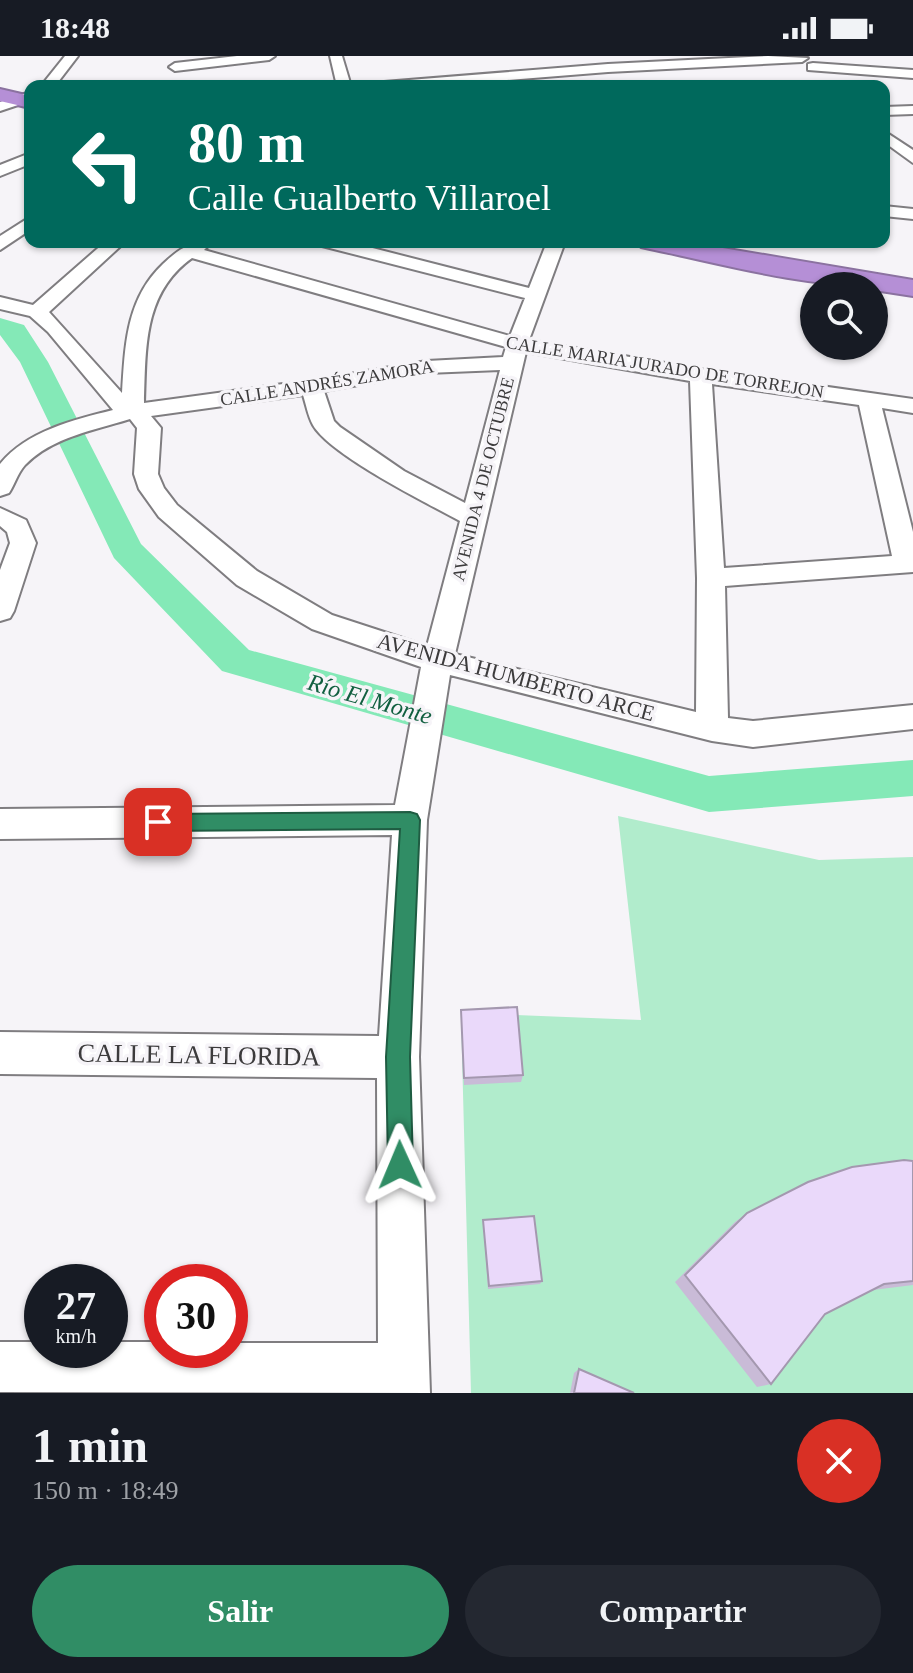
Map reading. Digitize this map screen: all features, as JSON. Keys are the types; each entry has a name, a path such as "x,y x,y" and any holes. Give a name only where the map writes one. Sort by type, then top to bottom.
{"highway":[{"path":"0,86 22,97"},
{"path":"680,248 913,288"},
{"path":"726,248 913,279"}],"street":[{"path":"53,80 72,56"},
{"path":"170,67 269,56"},
{"path":"336,56 342,80"},
{"path":"597,56 621,80"},
{"path":"783,57 812,80"},
{"path":"450,78 518,70 608,68 696,60 783,57 863,63 913,74"},
{"path":"805,60 831,80"},
{"path":"518,70 526,80"},
{"path":"0,107 22,97"},
{"path":"890,111 913,110"},
{"path":"890,125 913,143"},
{"path":"890,141 913,158"},
{"path":"0,171 24,161"},
{"path":"890,212 913,214"},
{"path":"0,245 24,227"},
{"path":"37,312 109,248"},
{"path":"131,410 138,316 158,277 195,248"},
{"name":"CALLE MARIA JURADO DE TORREJON","path":"199,248 515,354 913,406"},
{"path":"351,248 535,295"},
{"name":"AVENIDA 4 DE OCTUBRE","path":"404,1381 398,1057 413,803 437,667 515,354 554,248"},
{"path":"0,303 37,312 131,410"},
{"name":"CALLE ANDRÉS ZAMORA","path":"0,488 3,473 23,452 96,421 131,410 312,387 515,354"},
{"path":"701,376 711,578 712,728"},
{"path":"312,387 323,423 332,432 395,476 474,518"},
{"path":"711,578 910,563 869,400"},
{"name":"AVENIDA HUMBERTO ARCE","path":"131,410 149,428 146,474 152,489 168,511 247,578 322,622 437,667 712,728 753,734 913,717"},
{"path":"0,512 16,524 22,533 23,543 0,611"},
{"path":"0,824 413,803"},
{"name":"CALLE LA FLORIDA","path":"0,1053 398,1057"},
{"path":"0,1367 404,1381"}],"green space":[{"path":"618,816 819,860 913,857 913,1393 471,1393 461,1018 516,1015 641,1020"}],"building":[{"path":"517,1007 523,1075 464,1078 461,1010"},
{"path":"913,1161 913,1281 884,1284 825,1314 771,1384 685,1275 747,1213 808,1182 852,1167"},
{"path":"534,1216 542,1281 489,1286 483,1220"},
{"path":"579,1369 634,1393 574,1393"}],"waterway":[{"name":"Río El Monte","path":"0,326 14,331 34,362 126,550 236,661 709,794 913,778"}],"route":[{"path":"158,822 410,820 398,1057 400,1165"}]}
